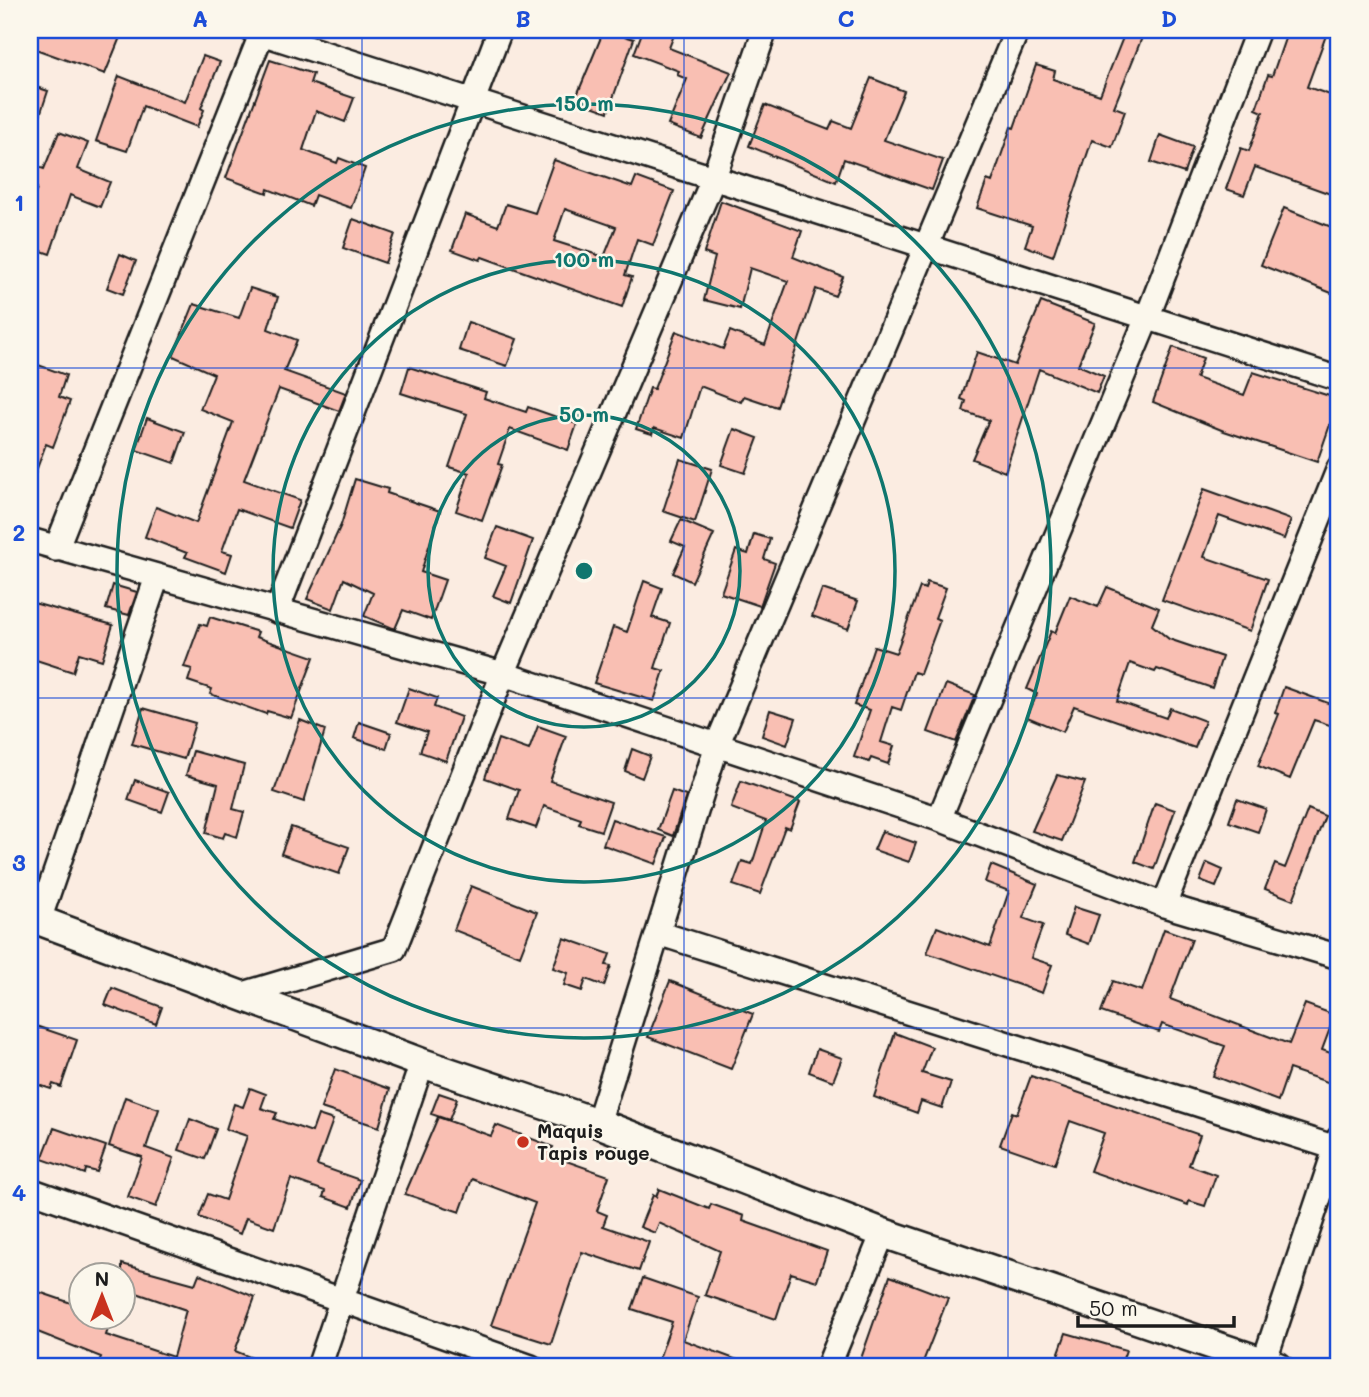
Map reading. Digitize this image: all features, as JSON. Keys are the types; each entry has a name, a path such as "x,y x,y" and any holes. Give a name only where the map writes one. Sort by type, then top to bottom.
{"street":[{"path":"277,611 500,30"},
{"path":"240,995 394,949 503,674 714,177 765,30"},
{"path":"598,1123 717,745 1017,30"},
{"path":"939,819 1147,318 1258,30"},
{"path":"56,549 259,31 1339,379"},
{"path":"1164,905 1339,468"},
{"path":"30,540 503,674 939,819 1164,905 1339,957"},
{"path":"157,577 35,918 422,1063 598,1123 883,1233 1271,1365 1338,1143 658,933"},
{"path":"319,1367 422,1063"},
{"path":"30,1191 531,1367"},
{"path":"828,1367 883,1233"}],"building":[{"path":"30,30 123,30 105,74 30,47"},
{"path":"604,30 634,39 608,112 575,100"},
{"path":"643,30 676,30 669,48 731,72 701,138 668,125 687,79 677,75 679,71 634,54"},
{"path":"1126,30 1145,30 1114,107 1125,111 1112,147 1092,140 1053,256 1025,246 1032,226 977,208 987,180 992,182 1036,65 1055,71 1053,79 1100,95"},
{"path":"1288,30 1328,30 1307,87 1339,98 1339,197 1255,167 1244,195 1226,189 1241,148 1249,151 1263,112 1256,109 1268,75 1272,76"},
{"path":"203,56 220,62 201,108 204,110 197,127 143,106 127,151 96,141 119,76 185,102"},
{"path":"270,60 313,74 310,83 354,98 345,122 316,111 303,150 337,163 339,158 365,168 351,208 315,195 311,206 268,189 267,193 226,178"},
{"path":"871,78 904,91 884,140 943,160 932,190 844,159 836,182 749,146 765,105 829,130 833,121 851,128"},
{"path":"30,85 48,91 33,136 30,135"},
{"path":"59,132 88,143 78,169 110,182 100,207 70,195 50,254 30,247 30,209 37,188 30,185 30,164 44,169"},
{"path":"1160,135 1193,147 1184,173 1151,162"},
{"path":"554,160 632,187 636,177 674,191 653,245 637,239 625,275 632,277 622,307 482,257 480,260 452,250 465,214 498,226 506,204 535,213","holes":["565,209 616,227 604,257 554,241"]},
{"path":"721,201 802,231 793,257 843,277 835,296 816,289 777,407 744,396 741,402 700,386 684,438 654,428 652,434 636,429 650,388 654,389 676,331 723,349 730,331 765,345 788,281 750,268 740,309 704,300 715,257 704,253"},
{"path":"1284,208 1339,230 1339,296 1261,265"},
{"path":"353,219 395,234 385,263 343,248"},
{"path":"120,254 136,261 123,294 107,288"},
{"path":"250,288 278,297 268,329 297,340 284,371 346,393 339,411 279,389 244,480 300,500 290,528 237,509 222,551 232,554 226,572 185,557 187,553 145,537 156,507 196,523 233,422 200,409 214,374 173,356 194,304 239,318"},
{"path":"1041,302 1095,323 1078,365 1104,376 1097,393 1039,369 1005,472 972,459 989,420 963,411 966,401 961,399 977,352 1015,365"},
{"path":"468,322 517,339 507,366 459,350"},
{"path":"1173,347 1203,358 1196,378 1244,395 1253,372 1339,399 1317,462 1224,431 1153,402"},
{"path":"30,362 66,375 59,397 70,401 53,447 46,444 32,482"},
{"path":"409,367 486,392 484,398 526,412 528,407 577,424 568,450 510,429 498,464 502,465 482,520 456,511 469,473 449,467 467,414 401,393"},
{"path":"147,418 185,432 174,463 136,450"},
{"path":"734,429 758,438 745,473 721,465"},
{"path":"680,459 712,469 695,522 663,511"},
{"path":"355,479 388,489 387,493 440,511 421,572 445,580 431,620 403,610 395,629 364,616 373,593 344,579 333,609 307,599 341,525"},
{"path":"1204,489 1291,520 1284,539 1219,516 1204,557 1268,579 1250,631 1162,600"},
{"path":"681,520 714,534 692,582 673,573 685,547 671,541"},
{"path":"497,527 533,540 511,603 493,596 506,566 485,558"},
{"path":"754,534 770,539 764,559 775,563 760,606 721,593 736,550 748,554"},
{"path":"644,581 662,588 652,617 670,623 655,668 664,671 654,701 594,683 613,627 627,632"},
{"path":"927,582 946,588 935,618 940,620 920,674 914,672 901,710 892,707 881,742 894,746 888,764 871,758 869,762 854,757 870,710 854,705 874,646 896,653 920,587 925,589"},
{"path":"113,585 137,592 129,615 106,609"},
{"path":"1107,587 1159,608 1152,625 1169,639 1222,657 1212,688 1157,669 1155,672 1130,663 1117,701 1166,718 1170,708 1205,721 1195,748 1074,706 1063,732 1027,717 1037,694 1027,689 1051,631 1055,633 1070,596 1098,607"},
{"path":"822,589 858,601 848,629 812,616"},
{"path":"30,602 113,625 102,660 79,653 73,672 30,658"},
{"path":"210,617 258,632 256,637 314,657 291,718 267,711 266,714 210,694 212,689 188,681 192,669 184,667 200,624 207,626"},
{"path":"946,684 975,695 956,742 928,732"},
{"path":"1284,687 1339,707 1339,728 1314,720 1290,779 1258,766 1279,714 1275,713"},
{"path":"409,688 437,698 434,707 461,717 446,761 420,752 427,732 397,722"},
{"path":"143,708 195,723 184,759 132,744"},
{"path":"770,710 796,718 787,745 762,736"},
{"path":"300,720 325,730 304,802 274,792"},
{"path":"359,722 391,733 386,749 354,738"},
{"path":"538,726 566,736 550,781 611,802 601,831 579,824 581,819 544,806 536,828 509,819 519,790 485,778 498,739 529,750"},
{"path":"632,749 650,756 642,778 625,771"},
{"path":"193,751 244,765 233,809 244,812 237,837 225,833 223,838 206,833 218,784 186,775"},
{"path":"1057,775 1085,782 1062,841 1032,831"},
{"path":"135,780 169,792 162,812 128,800"},
{"path":"741,781 800,802 790,829 785,827 760,894 733,885 742,861 752,864 766,821 731,808"},
{"path":"672,791 686,796 673,836 658,830"},
{"path":"1237,799 1266,809 1258,832 1229,822"},
{"path":"1155,803 1175,810 1154,869 1135,862"},
{"path":"1308,809 1325,816 1293,900 1265,889 1275,864 1285,868"},
{"path":"612,819 666,837 656,864 603,845"},
{"path":"291,827 349,847 339,874 281,854"},
{"path":"882,831 916,843 909,862 874,850"},
{"path":"1207,863 1223,870 1216,887 1200,881"},
{"path":"991,865 1037,884 1023,918 1043,925 1031,958 1052,965 1042,993 927,953 937,927 990,947 1009,891 985,882"},
{"path":"471,886 537,912 520,956 454,930"},
{"path":"1074,907 1099,915 1089,944 1065,935"},
{"path":"1164,929 1192,939 1170,999 1289,1044 1305,1004 1335,1015 1322,1050 1339,1056 1336,1085 1289,1069 1278,1101 1213,1076 1225,1046 1162,1024 1159,1032 1101,1012 1113,981 1142,991"},
{"path":"564,938 610,954 606,965 611,966 604,986 586,979 582,991 564,985 568,973 553,968"},
{"path":"670,981 753,1014 731,1069 648,1037"},
{"path":"112,988 162,1007 156,1024 105,1005"},
{"path":"30,1024 77,1040 61,1087 53,1084 51,1089 30,1082"},
{"path":"895,1033 932,1047 922,1073 951,1082 942,1108 921,1101 917,1113 874,1097"},
{"path":"817,1049 842,1058 833,1081 809,1072"},
{"path":"335,1069 390,1089 379,1127 321,1108"},
{"path":"1031,1076 1200,1135 1189,1165 1216,1175 1205,1206 1189,1201 1188,1205 1090,1171 1104,1133 1070,1121 1055,1164 1000,1145 1012,1112 1017,1114"},
{"path":"250,1088 266,1094 261,1108 277,1113 274,1119 312,1132 318,1115 333,1120 317,1165 360,1180 351,1207 323,1197 325,1191 291,1179 274,1228 246,1218 240,1234 199,1217 208,1194 225,1200 247,1136 226,1129 234,1104 243,1107"},
{"path":"439,1093 457,1099 449,1120 431,1114"},
{"path":"125,1097 159,1109 146,1148 174,1158 156,1207 128,1197 142,1157 109,1146"},
{"path":"438,1117 491,1136 496,1125 553,1147 549,1155 609,1176 597,1211 607,1215 603,1226 649,1242 639,1271 582,1252 551,1344 491,1325 535,1203 472,1179 460,1212 405,1194"},
{"path":"190,1119 216,1129 205,1159 179,1150"},
{"path":"54,1128 106,1146 97,1172 86,1169 85,1174 42,1159"},
{"path":"659,1189 709,1209 711,1204 744,1216 743,1221 827,1251 817,1281 791,1273 776,1319 705,1295 720,1251 659,1223 655,1233 640,1227 653,1195 656,1197"},
{"path":"136,1268 195,1284 199,1274 255,1297 235,1351 274,1367 97,1367 101,1357 30,1329 30,1289 66,1301 66,1330 108,1330 106,1335 173,1357 186,1310 136,1293"},
{"path":"890,1276 948,1298 921,1367 858,1367"},
{"path":"643,1278 698,1297 683,1340 751,1367 656,1367 672,1322 632,1309"},
{"path":"1066,1333 1126,1350 1120,1367 1102,1367 1087,1362 1082,1367 1057,1358"}],"place":[{"name":"Maquis Tapis rouge","path":"523,1142"}]}
